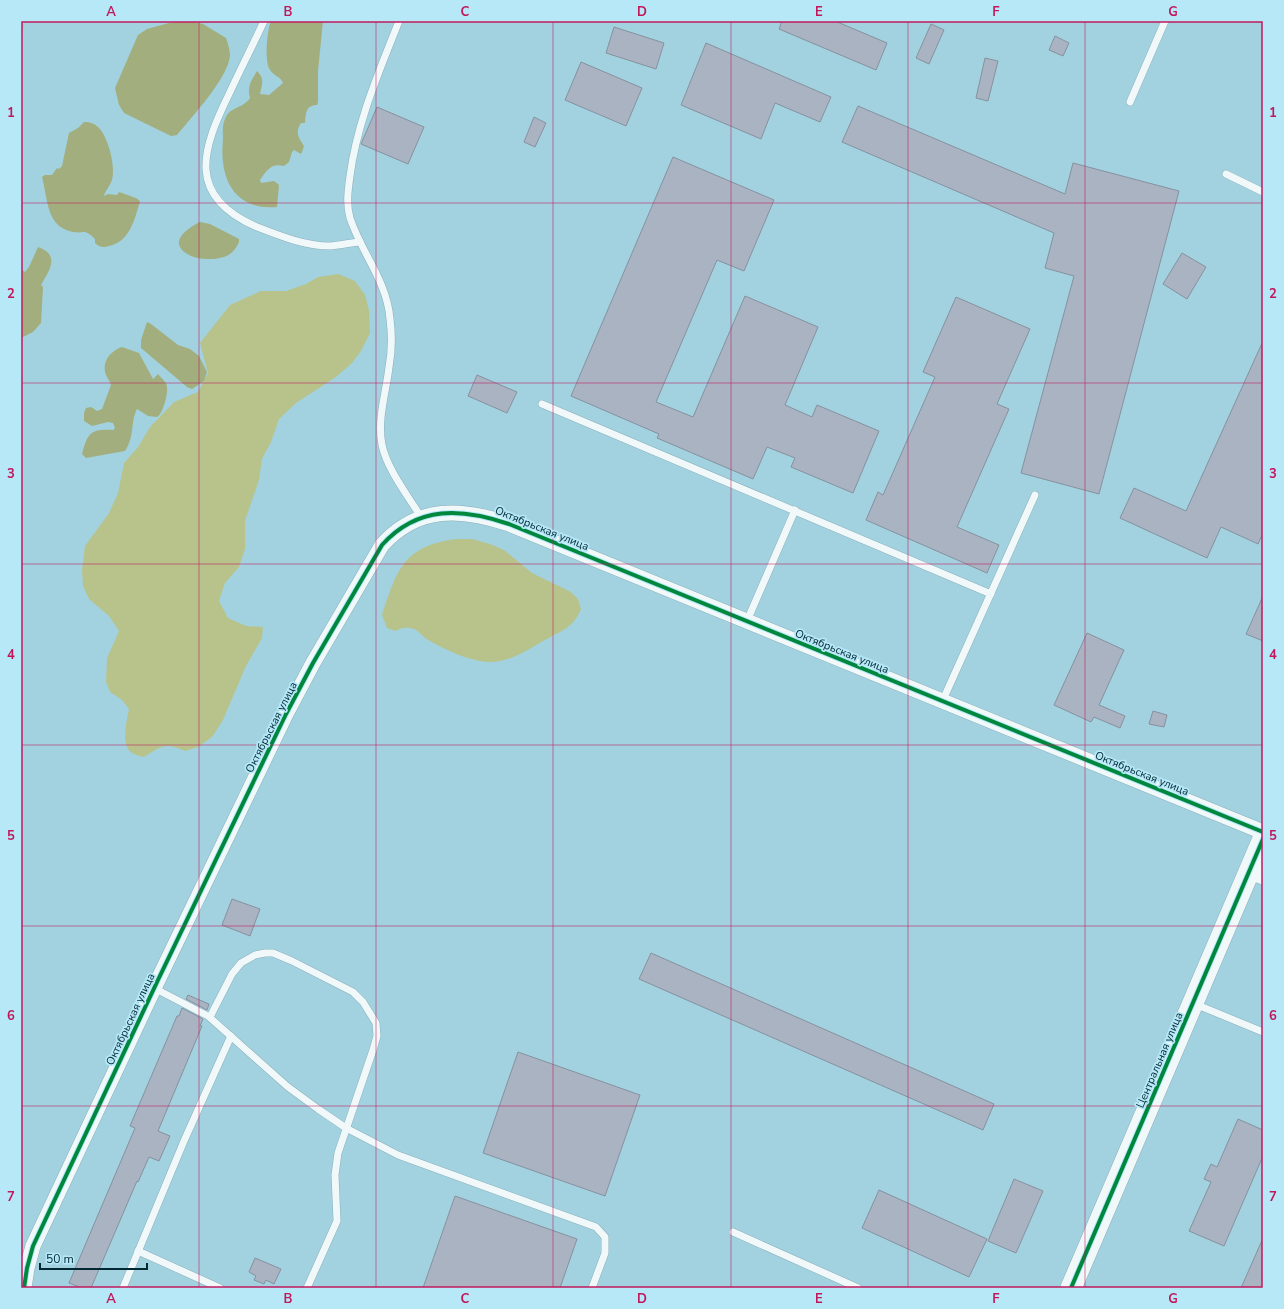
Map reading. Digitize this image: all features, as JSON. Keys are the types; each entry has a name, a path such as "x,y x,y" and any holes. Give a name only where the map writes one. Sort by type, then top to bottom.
{"street":[{"name":"Октябрьская улица","path":"24,1288 27,1268 33,1246 154,988 286,714 313,663 382,545 392,533 420,517 444,512 465,512 487,516 1263,832"},
{"name":"Центральная улица","path":"1071,1288 1193,1003 1256,875 1263,839"}],"lane":[{"path":"264,21 214,124 208,141 205,158 206,178 214,194 226,209 245,222 271,233 307,243 330,246 360,242"},
{"path":"399,21 363,114 354,147 348,202 350,217 360,242 381,281 390,318 392,343 380,423 382,446 390,466 420,517"},
{"path":"1130,102 1165,21"},
{"path":"1226,174 1263,192"},
{"path":"542,404 991,594"},
{"path":"942,702 1035,495"},
{"path":"747,621 795,510"},
{"path":"210,1017 232,974 241,963 255,955 273,953 353,992 370,1012 376,1023 377,1036 373,1050 338,1154 335,1174 337,1221 307,1288"},
{"path":"154,988 210,1017 288,1087 346,1128 398,1154 596,1227 605,1237 605,1253 592,1288"},
{"path":"1193,1003 1263,1032"},
{"path":"123,1288 184,1141 231,1036"},
{"path":"733,1232 858,1288"},
{"path":"138,1251 220,1288"}],"green space":[{"path":"191,21 203,24 226,38 230,56 228,65 223,75 208,97 177,135 171,136 124,113 119,105 115,88 138,35 147,29 169,23"},
{"path":"271,21 323,21 318,71 318,102 317,105 313,105 308,109 305,123 301,123 298,129 299,137 304,146 301,154 294,150 289,162 284,166 273,166 260,180 261,183 274,181 279,185 277,207 262,207 250,204 240,198 232,189 227,179 222,154 223,127 227,115 244,104 250,98 249,87 257,71 262,79 260,94 269,95 283,83 268,66 268,31"},
{"path":"84,122 91,123 98,127 102,131 108,144 112,160 113,174 112,180 104,196 108,194 117,195 119,192 140,201 134,222 127,234 116,244 107,247 103,247 95,243 95,239 86,232 73,232 64,229 58,224 53,218 47,203 42,177 45,175 52,175 57,168 59,169 62,166 69,133 78,128"},
{"path":"200,222 210,224 239,239 235,249 227,256 213,259 188,255 180,247 180,239 185,232"},
{"path":"38,247 45,250 51,259 50,269 41,285 43,287 41,323 33,332 21,338 21,269 25,272 29,267"},
{"path":"338,274 355,281 365,295 369,310 370,333 361,351 352,363 336,377 296,403 279,419 271,442 262,459 259,480 245,521 245,549 239,567 225,583 219,601 228,618 246,626 263,627 262,638 246,666 223,720 212,737 198,747 185,751 178,748 164,746 144,757 132,753 128,749 125,738 129,709 122,700 110,692 106,682 107,658 119,631 109,616 89,599 83,586 82,570 85,546 109,513 118,493 124,463 138,447 150,427 174,402 198,392 208,373 200,343 230,305 261,291 286,291 306,284 318,277"},
{"path":"147,322 178,345 190,349 199,356 207,372 204,381 192,389 187,387 141,348 141,340"},
{"path":"122,347 139,353 153,379 158,374 165,382 167,385 167,390 165,404 157,417 148,416 137,409 130,440 125,451 86,458 82,454 88,437 99,430 113,430 115,428 113,423 108,422 92,426 84,421 84,413 86,408 91,407 97,411 102,409 111,385 105,372 107,358 114,351"},
{"path":"456,539 472,539 504,550 532,573 571,592 578,599 581,609 575,620 567,628 512,658 489,662 473,660 450,651 428,640 414,629 405,628 396,631 387,628 382,615 392,585 405,563 413,554 424,548 438,542"}],"building":[{"path":"782,21 835,21 887,43 876,70 779,29"},
{"path":"931,24 944,30 929,64 916,58"},
{"path":"614,27 664,43 656,69 606,53"},
{"path":"1055,36 1069,43 1063,56 1049,50"},
{"path":"706,43 831,97 820,122 775,103 761,139 681,105"},
{"path":"985,58 998,61 988,101 976,98"},
{"path":"581,62 642,88 626,126 565,100"},
{"path":"858,106 1065,194 1073,163 1179,191 1099,494 1021,473 1074,276 1045,268 1054,233 842,142"},
{"path":"377,107 424,127 408,164 361,144"},
{"path":"534,117 546,123 535,147 524,142"},
{"path":"673,157 774,200 744,271 717,260 656,402 693,417 745,296 818,327 785,405 812,417 817,405 879,431 853,493 791,467 795,458 767,447 753,479 657,438 659,434 571,396"},
{"path":"1182,253 1206,267 1187,299 1163,284"},
{"path":"956,297 1030,329 997,404 1009,409 957,527 999,545 987,573 866,520 878,492 883,495 935,377 923,372"},
{"path":"1263,341 1263,533 1258,544 1221,527 1207,558 1120,518 1134,488 1186,511"},
{"path":"477,375 517,392 507,413 468,396"},
{"path":"1263,596 1263,641 1246,634"},
{"path":"1087,633 1124,650 1099,705 1125,716 1120,728 1094,717 1091,722 1054,705"},
{"path":"1153,711 1167,715 1164,727 1149,724"},
{"path":"232,899 260,909 250,936 222,925"},
{"path":"651,953 994,1104 983,1130 639,979"},
{"path":"188,995 209,1004 207,1010 186,999"},
{"path":"182,1008 203,1019 200,1026 202,1026 158,1131 170,1136 159,1161 149,1157 138,1182 137,1181 91,1288 82,1288 69,1283 135,1128 130,1126 177,1016 179,1016"},
{"path":"518,1052 640,1095 605,1196 483,1153"},
{"path":"1238,1119 1263,1130 1263,1156 1224,1246 1189,1231 1211,1182 1204,1179 1211,1164 1217,1167"},
{"path":"1014,1179 1043,1191 1016,1253 988,1241"},
{"path":"879,1190 987,1239 969,1277 862,1228"},
{"path":"455,1196 577,1239 560,1288 423,1288"},
{"path":"1263,1238 1263,1288 1241,1288"},
{"path":"255,1258 281,1269 274,1284 266,1280 264,1284 254,1280 256,1276 249,1272"}],"railway":[{"path":"21,30 25,21"}],"cycle path":[{"path":"24,1288 27,1268 33,1246 157,982 286,714 313,663 382,545 396,532 410,523 426,517 458,513 474,515 509,524 1263,832"},
{"path":"1071,1288 1263,839"}]}
